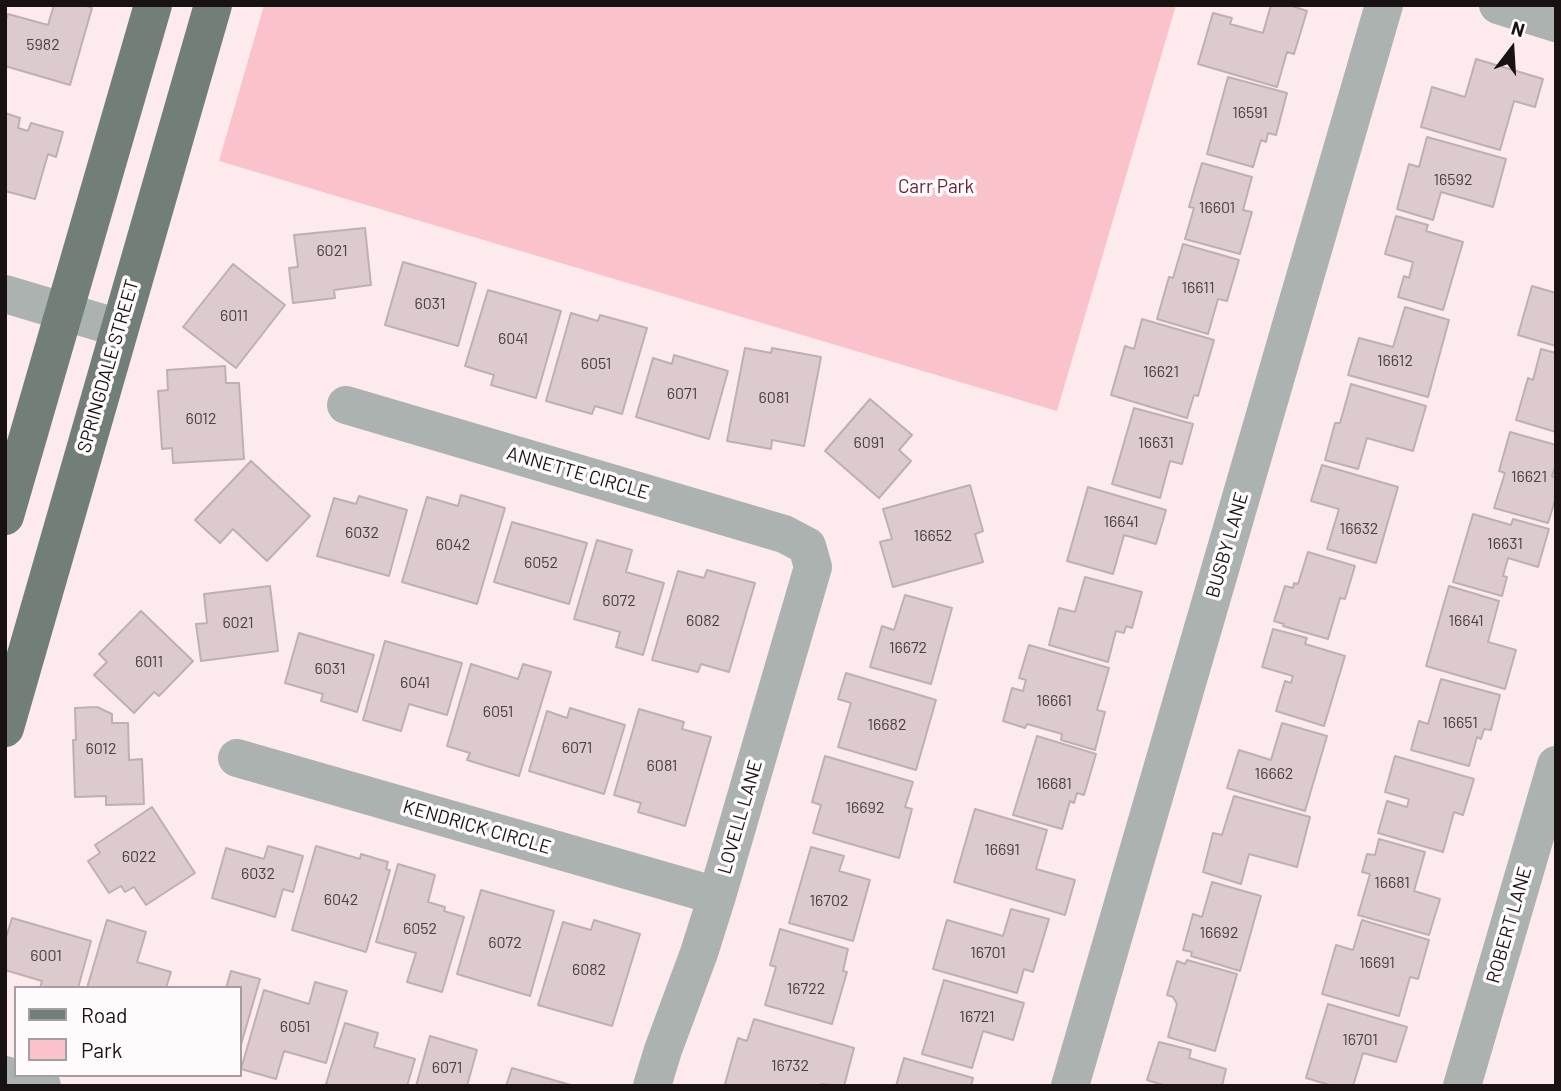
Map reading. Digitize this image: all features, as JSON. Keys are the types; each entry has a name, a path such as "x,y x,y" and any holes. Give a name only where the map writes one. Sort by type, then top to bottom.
{"main road":[{"path":"5,516 153,5"},
{"name":"SPRINGDALE STREET","path":"5,728 213,5"}],"street":[{"name":"BUSBY LANE","path":"1070,1086 1384,5"},
{"path":"1498,5 1556,23"},
{"path":"5,294 119,328"},
{"name":"ANNETTE CIRCLE","path":"346,405 784,534 807,546"},
{"name":"LOVELL LANE","path":"652,1086 717,896 813,567 807,546"},
{"name":"KENDRICK CIRCLE","path":"237,758 717,896"},
{"name":"ROBERT LANE","path":"1462,1086 1556,765"},
{"path":"5,1075 42,1086"}],"green space":[{"name":"Carr Park","path":"264,5 1176,5 1057,411 219,161"}],"building":[{"path":"54,5 84,5 92,8 70,85 5,66 5,23 8,14 48,25"},
{"path":"1271,5 1289,5 1307,11 1294,54 1287,52 1277,87 1198,64 1213,13 1232,18 1230,24 1263,33"},
{"path":"1476,59 1543,79 1535,107 1514,101 1500,150 1421,127 1432,87 1465,97"},
{"path":"1228,77 1287,93 1276,135 1268,133 1266,142 1261,140 1253,167 1207,154"},
{"path":"5,113 20,118 18,128 28,131 31,123 63,132 56,157 48,154 35,199 5,191"},
{"path":"1427,137 1506,159 1493,207 1441,192 1433,220 1397,209 1409,164 1419,167"},
{"path":"1202,163 1252,177 1243,210 1252,212 1240,254 1185,239 1194,208 1189,207"},
{"path":"1396,216 1428,225 1426,231 1463,242 1443,310 1398,297 1404,276 1409,278 1413,262 1385,254"},
{"path":"365,228 371,285 334,290 335,298 293,303 289,268 298,267 294,235"},
{"path":"1183,244 1239,260 1227,301 1218,299 1208,334 1157,319 1169,277 1173,278"},
{"path":"403,262 476,283 458,346 385,325"},
{"path":"233,264 285,305 236,368 183,327"},
{"path":"1532,286 1556,293 1556,346 1518,335"},
{"path":"488,290 561,311 536,398 491,385 494,375 465,366"},
{"path":"1405,307 1449,320 1428,397 1348,375 1359,338 1393,347"},
{"path":"571,313 598,321 600,315 647,328 622,414 595,406 592,414 546,401"},
{"path":"1142,319 1214,340 1198,396 1194,395 1187,418 1111,395 1125,346 1134,349"},
{"path":"745,348 771,353 772,348 821,357 804,446 772,440 771,449 727,441"},
{"path":"1541,349 1556,353 1556,432 1516,420 1528,378 1533,380"},
{"path":"674,355 728,371 709,439 636,417 653,358 672,364"},
{"path":"225,366 226,383 239,383 244,459 173,463 172,448 162,449 158,391 168,390 167,370"},
{"path":"1351,384 1426,406 1413,451 1367,438 1358,469 1325,460 1335,423 1340,423"},
{"path":"870,399 912,435 899,450 911,461 879,498 825,451"},
{"path":"1134,408 1193,424 1182,464 1170,461 1160,498 1112,484"},
{"path":"1510,432 1556,445 1556,464 1552,476 1556,477 1556,497 1548,523 1494,508 1505,473 1499,471"},
{"path":"251,461 310,516 267,561 233,529 220,543 195,520"},
{"path":"1322,465 1398,487 1376,563 1327,549 1339,509 1311,501"},
{"path":"970,485 983,531 975,534 983,562 893,587 880,542 892,539 883,509"},
{"path":"1088,487 1166,510 1156,544 1124,535 1113,574 1067,561"},
{"path":"461,495 505,508 477,604 402,582 427,497 458,506"},
{"path":"359,496 407,510 389,576 317,556 334,498 356,504"},
{"path":"1473,514 1511,525 1513,519 1549,529 1538,567 1508,558 1503,576 1507,577 1502,596 1453,582"},
{"path":"512,522 587,543 569,604 494,582"},
{"path":"597,540 632,550 626,572 664,583 643,655 616,647 620,632 574,619"},
{"path":"1308,552 1355,566 1345,599 1340,598 1328,639 1274,621 1285,586 1293,588 1294,583 1298,584"},
{"path":"707,570 755,583 729,672 701,664 698,672 652,660 678,571 704,578"},
{"path":"1085,577 1142,592 1132,628 1126,626 1124,633 1116,631 1108,662 1049,645 1059,608 1075,612"},
{"path":"270,586 278,651 201,661 196,624 207,623 204,594"},
{"path":"1449,586 1499,601 1488,642 1516,650 1505,689 1426,666"},
{"path":"905,595 952,608 931,684 870,667 882,626 894,630"},
{"path":"141,611 193,661 159,696 154,692 134,713 94,675 107,662 99,654"},
{"path":"1273,629 1307,638 1305,644 1345,656 1324,726 1276,711 1285,681 1291,683 1293,676 1262,667"},
{"path":"299,633 374,655 357,712 321,701 323,694 285,683"},
{"path":"385,641 462,663 447,715 409,704 401,731 363,720"},
{"path":"1029,645 1109,668 1097,710 1105,712 1095,750 1061,740 1062,734 1027,724 1025,728 1003,721 1012,688 1023,691 1026,680 1019,678"},
{"path":"471,664 518,679 523,664 551,672 519,776 467,760 470,753 447,746"},
{"path":"846,673 936,700 916,770 838,747 851,703 838,699"},
{"path":"1441,679 1500,695 1491,730 1484,729 1481,739 1477,737 1469,766 1411,750 1419,721 1428,724"},
{"path":"97,707 112,714 112,723 128,723 129,760 142,759 144,804 106,805 106,796 75,797 75,708"},
{"path":"570,708 625,725 604,794 529,771 547,711 567,718"},
{"path":"639,709 684,722 682,729 711,737 685,826 638,812 641,803 614,795"},
{"path":"1282,723 1327,736 1305,811 1227,788 1239,750 1271,760"},
{"path":"1037,736 1096,754 1084,795 1077,793 1074,803 1070,801 1062,829 1013,815"},
{"path":"825,756 913,782 905,807 912,809 899,858 813,833 821,805 812,802"},
{"path":"1395,756 1474,779 1463,815 1454,812 1443,852 1378,833 1387,801 1407,807 1409,799 1385,792"},
{"path":"1234,796 1310,817 1297,867 1249,854 1241,884 1203,872 1213,833 1222,835"},
{"path":"152,807 195,873 146,905 134,887 125,892 121,886 109,893 88,861 100,853 95,845"},
{"path":"975,809 1047,830 1036,869 1075,880 1065,915 954,882"},
{"path":"1379,839 1425,852 1414,891 1440,899 1429,935 1358,915 1370,874 1362,872 1367,854 1375,855"},
{"path":"268,846 303,856 293,892 283,889 275,917 212,898 226,848 264,859"},
{"path":"316,846 360,859 361,854 388,862 386,869 390,870 366,952 292,930"},
{"path":"811,847 844,856 839,871 870,880 853,941 789,923"},
{"path":"398,864 435,875 428,902 445,907 444,911 464,917 442,992 407,982 416,953 376,942"},
{"path":"1212,882 1261,896 1240,971 1191,956 1192,952 1183,950 1193,914 1202,917"},
{"path":"481,890 554,911 530,996 457,974"},
{"path":"1011,909 1049,919 1033,972 1024,969 1017,993 933,969 947,920 1003,936"},
{"path":"12,918 91,941 79,986 41,986 42,981 5,970 5,941"},
{"path":"107,920 146,932 137,962 171,972 167,986 88,986"},
{"path":"594,920 640,934 612,1026 538,1005 563,922 591,930"},
{"path":"1362,920 1429,940 1418,979 1410,977 1399,1016 1322,994 1336,945 1353,950"},
{"path":"780,929 848,949 843,971 847,972 832,1024 765,1005 776,967 770,965"},
{"path":"1187,960 1237,974 1215,1051 1168,1037 1177,1004 1173,997 1167,995 1177,961 1185,964"},
{"path":"231,971 260,979 242,1041 242,986 227,986"},
{"path":"944,980 1024,1003 1013,1040 983,1031 972,1068 922,1054"},
{"path":"315,982 347,991 326,1063 284,1051 276,1079 242,1069 264,990 309,1004"},
{"path":"1328,1004 1407,1027 1396,1062 1363,1053 1353,1086 1333,1086 1306,1078"},
{"path":"754,1019 854,1048 844,1086 725,1084 738,1038 747,1041"},
{"path":"345,1023 378,1033 374,1047 415,1059 407,1086 326,1084"},
{"path":"430,1036 477,1050 467,1086 416,1086"},
{"path":"1159,1042 1191,1050 1189,1058 1226,1069 1222,1086 1166,1086 1147,1080"},
{"path":"904,1058 973,1078 971,1086 896,1086"},
{"path":"512,1068 574,1086 506,1086"}]}
